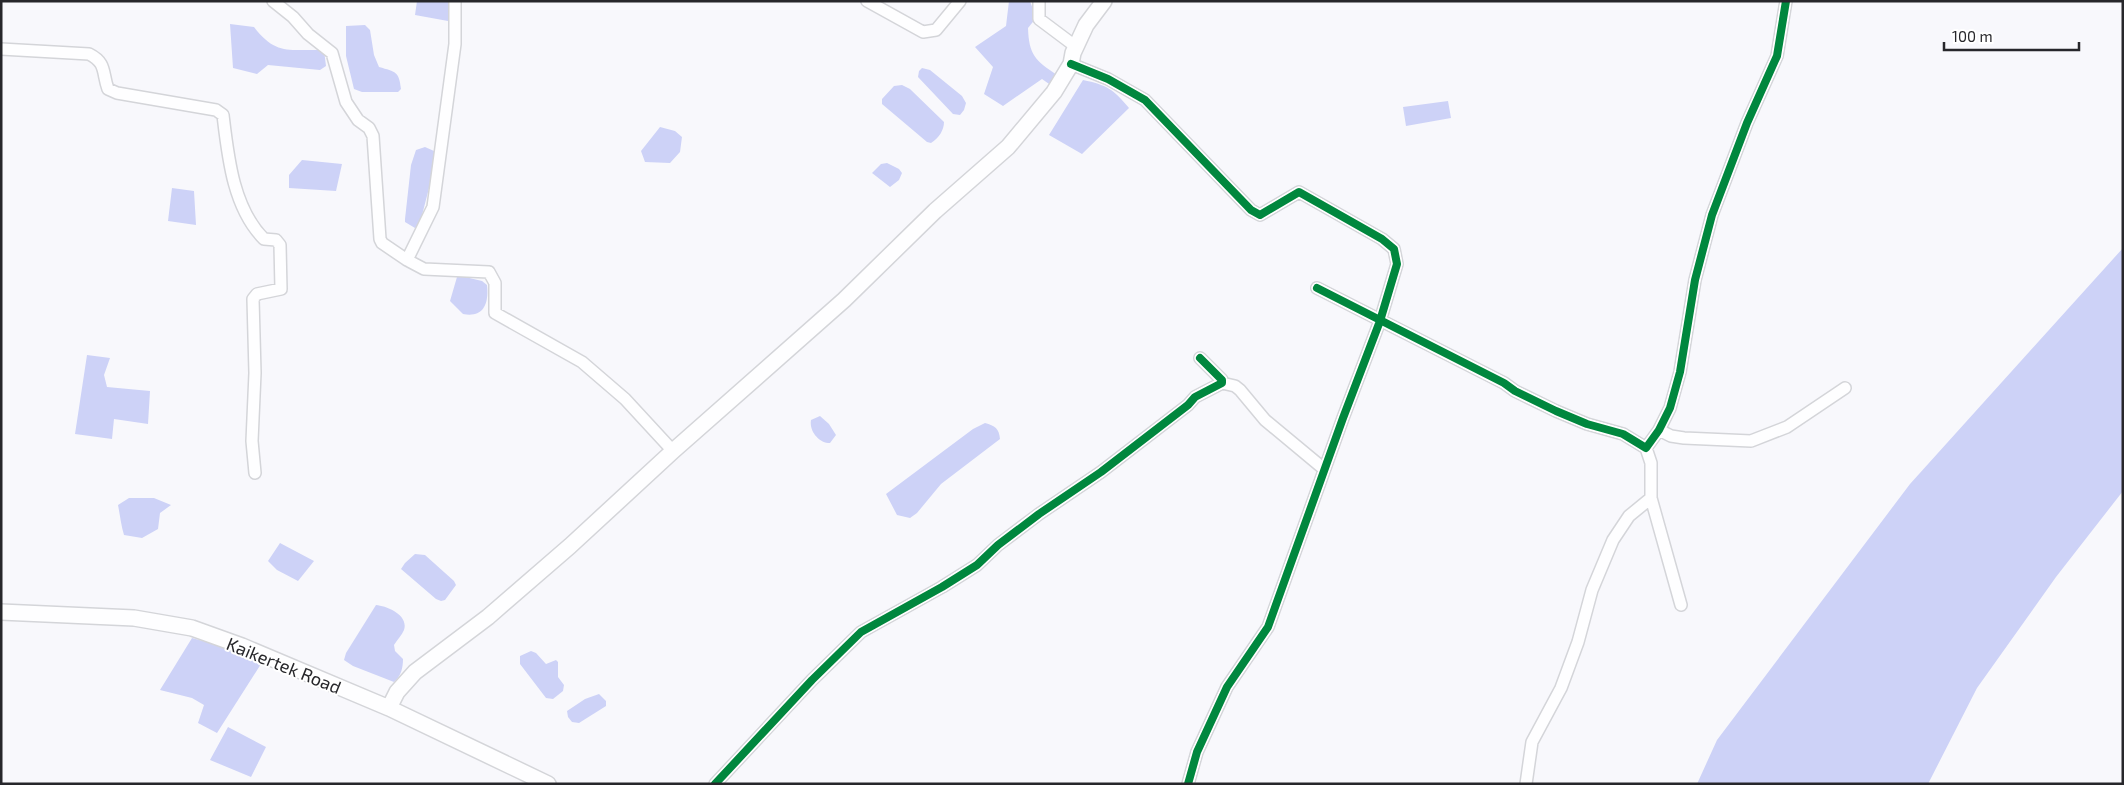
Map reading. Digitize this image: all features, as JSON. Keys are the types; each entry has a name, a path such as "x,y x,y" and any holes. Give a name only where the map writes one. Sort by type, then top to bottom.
{"main road":[{"path":"389,708 397,692 416,672 488,618 844,300 935,211 1008,147 1054,92 1071,64 1075,46 1086,25 1104,1"},
{"name":"Kaikertek Road","path":"1,612 134,618 192,628 242,646 389,708 548,784"}],"street":[{"path":"273,1 293,17 308,34 332,53 346,102 358,120 369,128 373,136 380,239 382,243 424,269 489,272 494,283 495,313 582,362 626,399 673,451"},
{"path":"407,260 433,207 455,44 455,1"},
{"path":"867,1 923,32 936,30 960,1"},
{"path":"1039,1 1040,19 1075,46"},
{"path":"1646,448 1659,430 1670,408 1680,372 1695,280 1712,215 1748,122 1777,56 1786,1"},
{"path":"1,49 89,54 98,59 103,65 108,89 117,93 216,110 223,115 228,161 244,211 264,239 276,240 280,245 281,289 257,294 253,299 255,373 252,441 255,473"},
{"path":"1071,64 1108,79 1144,100 1251,210 1260,215 1299,192 1382,239 1394,249 1397,264 1380,321 1324,469 1268,627 1227,686 1197,752 1188,784"},
{"path":"1317,288 1504,383 1515,392 1587,424 1623,434 1646,448 1651,463 1651,498 1681,605"},
{"path":"1200,358 1222,380 1222,383"},
{"path":"715,784 812,680 861,632 942,587 977,565 998,545 1038,514 1101,472 1188,405 1195,397 1222,383 1236,386 1265,420 1324,469"},
{"path":"1659,430 1671,436 1684,438 1751,441 1787,427 1845,388"},
{"path":"1526,784 1532,742 1561,688 1578,642 1592,590 1612,540 1629,516 1651,498"}],"water":[{"path":"417,1 448,1 448,21 415,15"},
{"path":"1009,1 1030,1 1036,18 1028,28 1032,51 1038,61 1057,75 1052,86 1042,79 1003,106 984,94 993,67 975,47 1006,26"},
{"path":"230,24 254,27 269,43 284,49 324,50 326,66 320,70 268,65 257,74 233,68"},
{"path":"365,25 370,30 374,55 379,67 393,71 398,75 401,89 398,92 362,92 354,89 346,56 346,26"},
{"path":"922,68 930,70 962,96 966,103 960,115 953,114 918,77 919,71"},
{"path":"1083,80 1109,89 1129,108 1082,154 1049,135"},
{"path":"902,85 910,89 944,122 941,134 931,143 927,142 882,104 882,99 894,86"},
{"path":"1448,101 1451,118 1406,126 1403,107"},
{"path":"660,127 675,131 682,137 680,152 670,163 645,162 641,151"},
{"path":"425,147 434,151 437,157 420,223 415,228 405,222 411,165 416,150"},
{"path":"302,160 342,164 336,191 289,188 289,175"},
{"path":"887,163 899,169 902,173 899,180 890,187 872,173 881,164"},
{"path":"172,188 194,191 196,225 168,221"},
{"path":"2123,248 2123,491 2056,577 1977,688 1928,784 1697,784 1717,740 1910,484"},
{"path":"461,276 482,281 487,285 486,303 484,308 476,314 463,314 450,301 457,277"},
{"path":"87,355 110,358 104,375 107,387 150,391 148,424 114,419 112,439 75,434"},
{"path":"820,416 829,424 836,435 830,443 822,441 813,432 811,420"},
{"path":"985,423 996,428 1000,439 941,484 917,513 910,518 897,515 886,494 973,429"},
{"path":"129,498 154,498 171,505 160,513 158,529 142,538 124,535 118,505"},
{"path":"280,543 314,561 298,581 277,570 268,561"},
{"path":"415,554 425,555 454,581 456,585 445,600 436,599 401,569"},
{"path":"376,605 396,612 405,625 403,632 394,645 395,651 403,659 403,666 394,682 353,666 344,660 346,653"},
{"path":"192,638 225,647 261,664 217,733 198,723 204,705 192,698 160,690"},
{"path":"531,651 536,653 546,664 556,660 558,662 558,677 564,685 563,691 553,699 546,698 520,664 520,656"},
{"path":"599,694 606,701 606,706 579,723 572,722 568,717 567,711 585,699"},
{"path":"228,727 266,747 251,777 210,760"}],"cycle path":[{"path":"1317,288 1556,411 1587,424 1623,434 1646,448 1659,430 1670,408 1680,372 1695,280 1712,215 1747,123 1777,56 1786,1"},
{"path":"1071,64 1108,79 1145,100 1251,210 1260,215 1299,192 1382,239 1394,249 1397,264 1380,321 1268,627 1227,687 1197,752 1188,784"},
{"path":"715,784 812,680 861,632 942,587 977,565 998,545 1039,514 1101,472 1188,405 1195,397 1222,383 1222,380 1200,358"}]}
